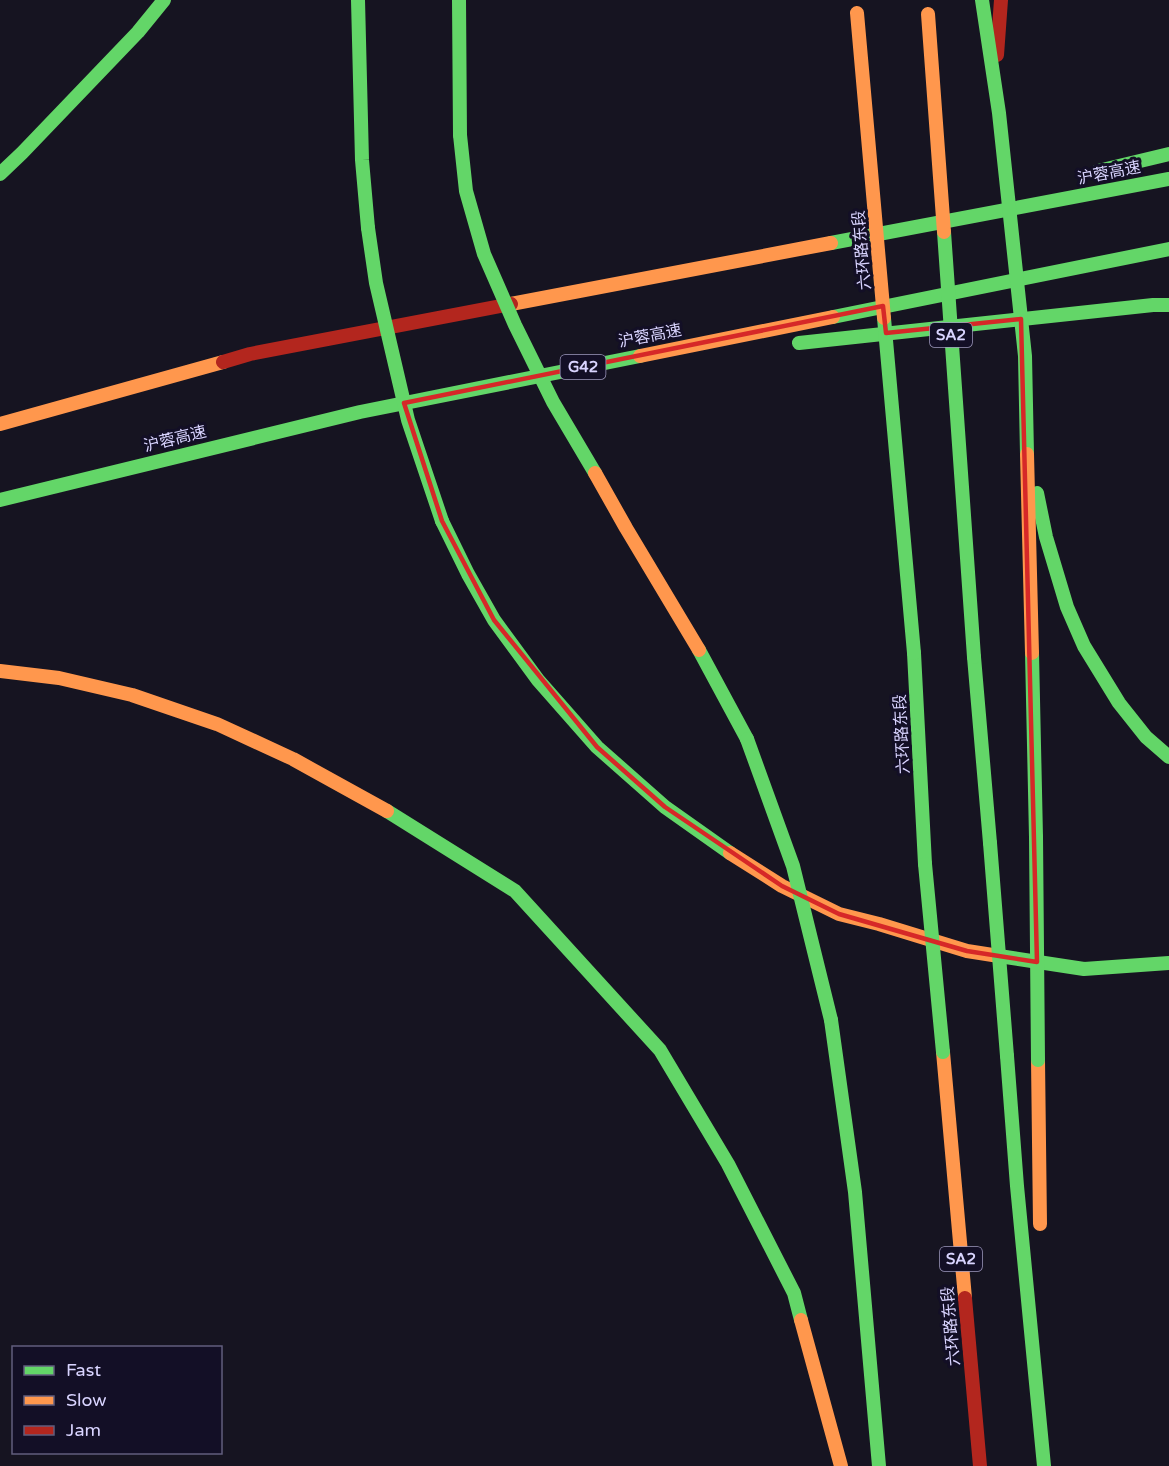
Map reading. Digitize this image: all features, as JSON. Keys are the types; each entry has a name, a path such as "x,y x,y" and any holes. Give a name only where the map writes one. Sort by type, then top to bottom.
{"highway":[{"path":"0,174 138,32 164,0"},
{"path":"358,0 362,160 368,228 376,283 408,420 442,521 468,574 494,620 538,680 597,747 665,807 729,853 782,886 839,914 967,951 1084,969 1169,963"},
{"path":"459,0 460,135 466,191 484,254 515,325 553,402 699,650 747,739 793,866 831,1020 855,1192 879,1466"},
{"path":"982,0 995,84 1025,356 1036,837 1040,1239"},
{"path":"995,84 1001,3"},
{"name":"六环路东段","path":"856,6 914,653 925,864 980,1466"},
{"name":"SA2","path":"927,7 974,657 1017,1186 1044,1466"},
{"path":"1088,174 1169,154"},
{"name":"沪蓉高速","path":"0,424 250,354 1169,179"},
{"path":"996,196 1019,191"},
{"path":"706,267 961,205"},
{"name":"沪蓉高速","path":"0,500 360,411 1169,249"},
{"path":"784,344 1169,305"},
{"path":"594,365 749,348"},
{"path":"1027,445 1046,537 1067,607 1084,646 1119,703 1146,737 1169,757"},
{"path":"0,671 59,678 132,694 218,724 293,759 379,806 515,891 660,1050 728,1164 794,1293 841,1466"},
{"path":"1040,1287 1042,1442"}],"highlighted area":[{"path":"883,306 886,333 1021,319 1037,962 967,951 839,914 782,886 665,807 597,747 494,620 442,521 404,403"}],"traffic: fast":[{"path":"0,174 138,32 164,0"},
{"path":"358,0 362,160 368,228"},
{"path":"459,0 460,135"},
{"path":"982,0 999,113 1025,356 1027,454"},
{"path":"460,135 466,191 484,254 515,325 553,402 595,473"},
{"path":"1098,171 1169,154"},
{"path":"831,243 1169,179"},
{"path":"368,228 376,283 408,420 442,521"},
{"path":"944,232 974,657"},
{"path":"833,317 1169,249"},
{"path":"799,343 1169,305"},
{"path":"884,318 914,653"},
{"path":"0,500 360,412 640,356"},
{"path":"1037,493 1046,537 1067,607 1084,646 1119,703 1146,737 1169,757"},
{"path":"442,521 494,620 538,680 597,747 665,807 730,853"},
{"path":"699,650 747,739"},
{"path":"914,653 925,864"},
{"path":"1032,653 1036,837"},
{"path":"974,657 990,843"},
{"path":"747,739 793,866 831,1020"},
{"path":"387,811 515,891 660,1050 728,1164 794,1293 801,1320"},
{"path":"1036,837 1038,1060"},
{"path":"990,843 1007,1056"},
{"path":"925,864 943,1052"},
{"path":"999,956 1084,969 1169,963"},
{"path":"831,1020 855,1192 879,1466"},
{"path":"1007,1056 1044,1466"}],"traffic: slow":[{"path":"857,13 884,318"},
{"path":"928,14 944,232"},
{"path":"511,304 831,243"},
{"path":"640,356 833,317"},
{"path":"0,424 223,362"},
{"path":"1027,454 1032,653"},
{"path":"595,473 699,650"},
{"path":"0,671 59,678 132,695 217,724 293,759 387,811"},
{"path":"730,853 782,886 839,914 967,951 999,956"},
{"path":"943,1052 965,1298"},
{"path":"1038,1060 1040,1224"},
{"path":"801,1320 841,1466"}],"traffic: jam":[{"path":"997,55 1001,0"},
{"path":"223,362 250,354 511,304"},
{"path":"965,1298 980,1466"}]}
